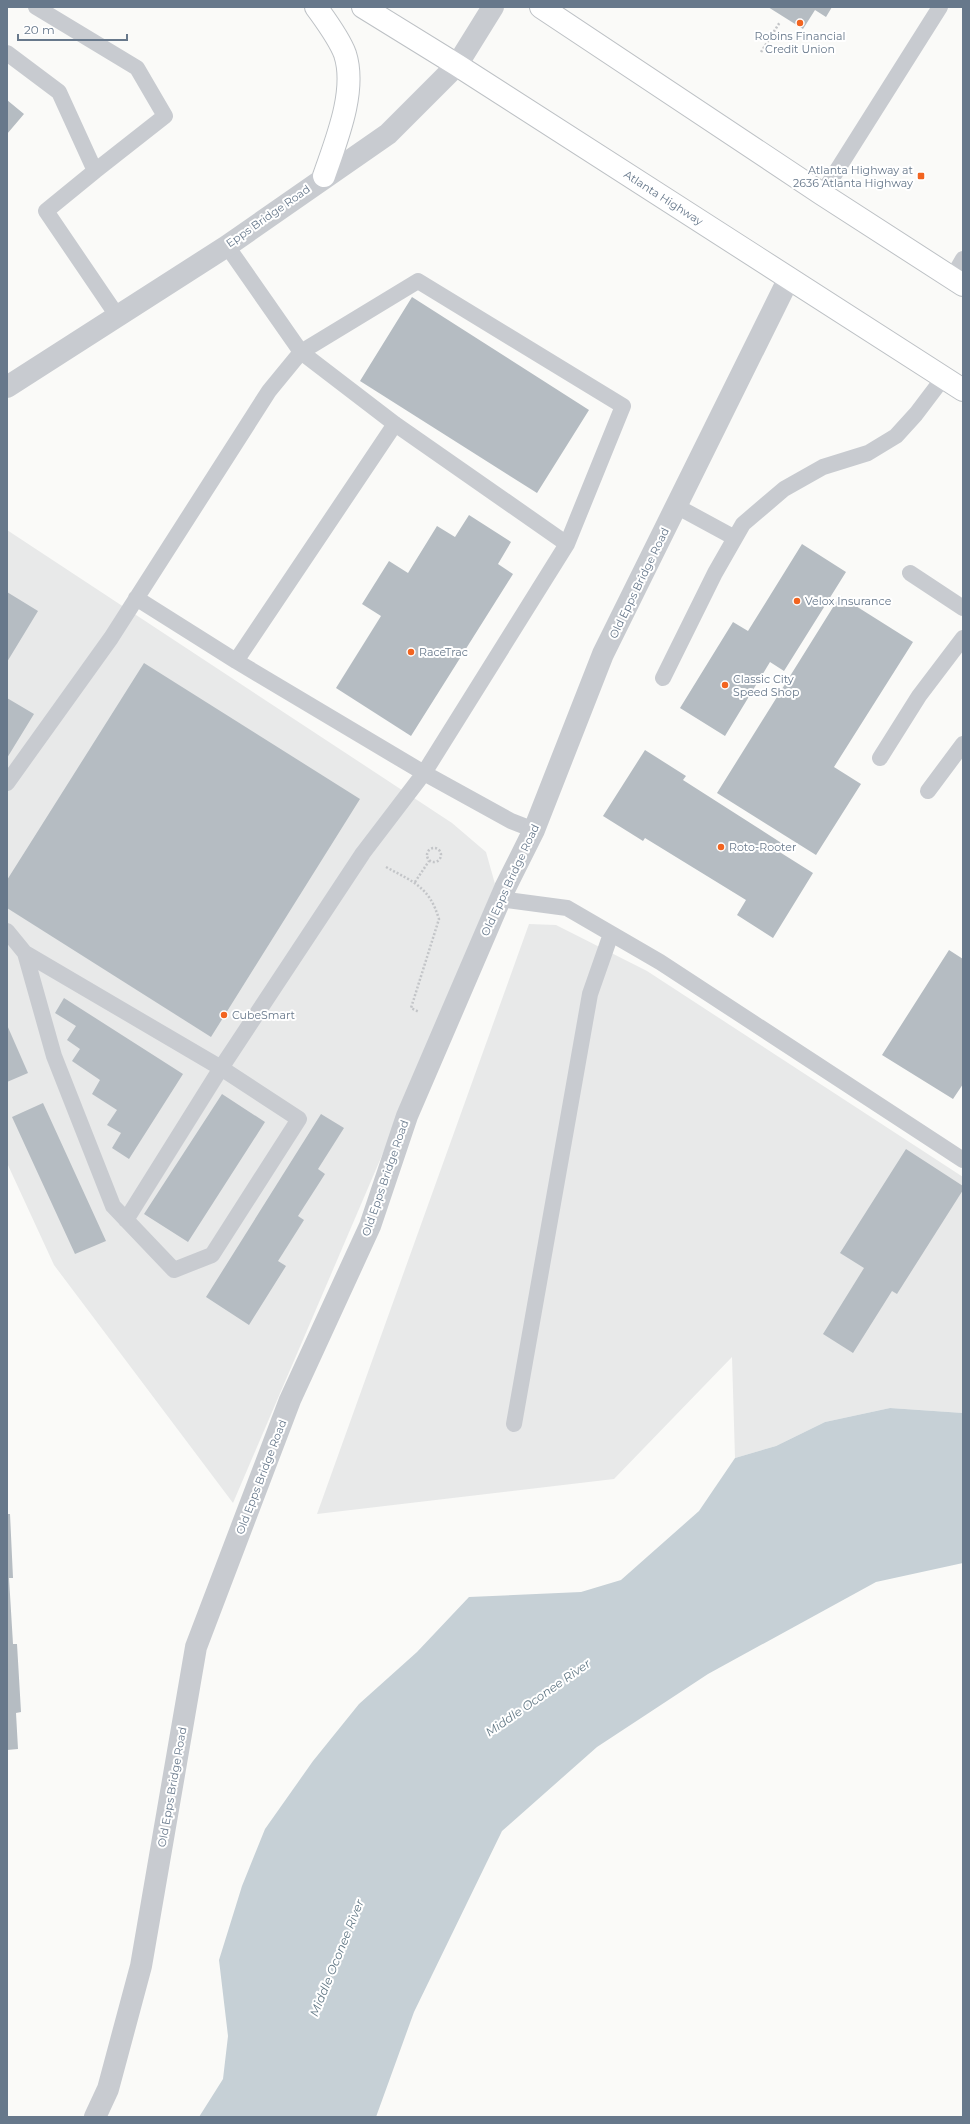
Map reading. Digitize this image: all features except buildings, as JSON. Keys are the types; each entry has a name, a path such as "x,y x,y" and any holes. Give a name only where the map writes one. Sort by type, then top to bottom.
{"main road":[{"path":"316,7 345,54 347,73 344,116 324,176"},
{"name":"Atlanta Highway","path":"363,7 457,65 963,390"},
{"path":"541,7 957,282"}],"street":[{"name":"Epps Bridge Road","path":"7,387 227,246 324,176 388,134 457,65 493,7"},
{"name":"Old Epps Bridge Road","path":"95,2117 108,2089 141,1966 196,1647 290,1400 370,1226 407,1116 500,899 534,830 603,654 789,278"}],"lane":[{"path":"36,7 137,68 165,116 46,210 118,316"},
{"path":"822,194 940,7"},
{"path":"7,53 59,92 95,171"},
{"path":"227,246 301,352 395,424 567,544"},
{"path":"957,282 963,259"},
{"path":"7,783 111,638 269,391 301,352 418,281 623,406 567,544 424,773 363,852 221,1068 126,1220"},
{"path":"663,678 715,573 743,524 784,489 823,467 868,453 896,436 916,414 944,377"},
{"path":"236,661 395,424"},
{"path":"676,506 735,538"},
{"path":"910,574 963,608"},
{"path":"136,598 236,661 424,773 510,821 534,830"},
{"path":"880,758 919,696 963,638"},
{"path":"928,790 963,744"},
{"path":"500,899 567,908 660,962 963,1160"},
{"path":"7,931 25,953 221,1068 299,1119 212,1255 174,1270 113,1206 54,1056 25,953"},
{"path":"514,1424 590,994 611,934"}],"path":[{"path":"761,52 780,22"},
{"path":"433,848 440,850 442,855 438,862 429,861 426,855 429,850 433,848"},
{"path":"415,882 429,861"},
{"path":"390,870 420,885 435,905 439,919 411,1008 423,1013"}],"shaded area":[{"name":"CubeSmart","path":"7,530 452,823 486,852 495,884 386,1146 233,1503 54,1265 7,1163"},
{"path":"529,924 556,925 647,971 963,1177 963,1413 890,1408 825,1422 776,1446 735,1458 732,1357 614,1479 317,1514"}],"water":[{"name":"Middle Oconee River","path":"890,1408 963,1413 963,1563 876,1582 708,1674 597,1747 502,1831 414,2012 376,2117 199,2117 223,2079 228,2036 219,1960 242,1886 265,1829 313,1761 359,1704 417,1652 469,1597 581,1592 621,1580 699,1511 735,1458 776,1446 825,1422"}],"place":[{"name":"Robins Financial Credit Union","path":"800,23"},
{"name":"Atlanta Highway at 2636 Atlanta Highway","path":"921,176"},
{"name":"Velox Insurance","path":"797,601"},
{"name":"RaceTrac","path":"411,652"},
{"name":"Classic City Speed Shop","path":"725,685"},
{"name":"Roto-Rooter","path":"721,847"},
{"name":"CubeSmart","path":"224,1015"}]}
